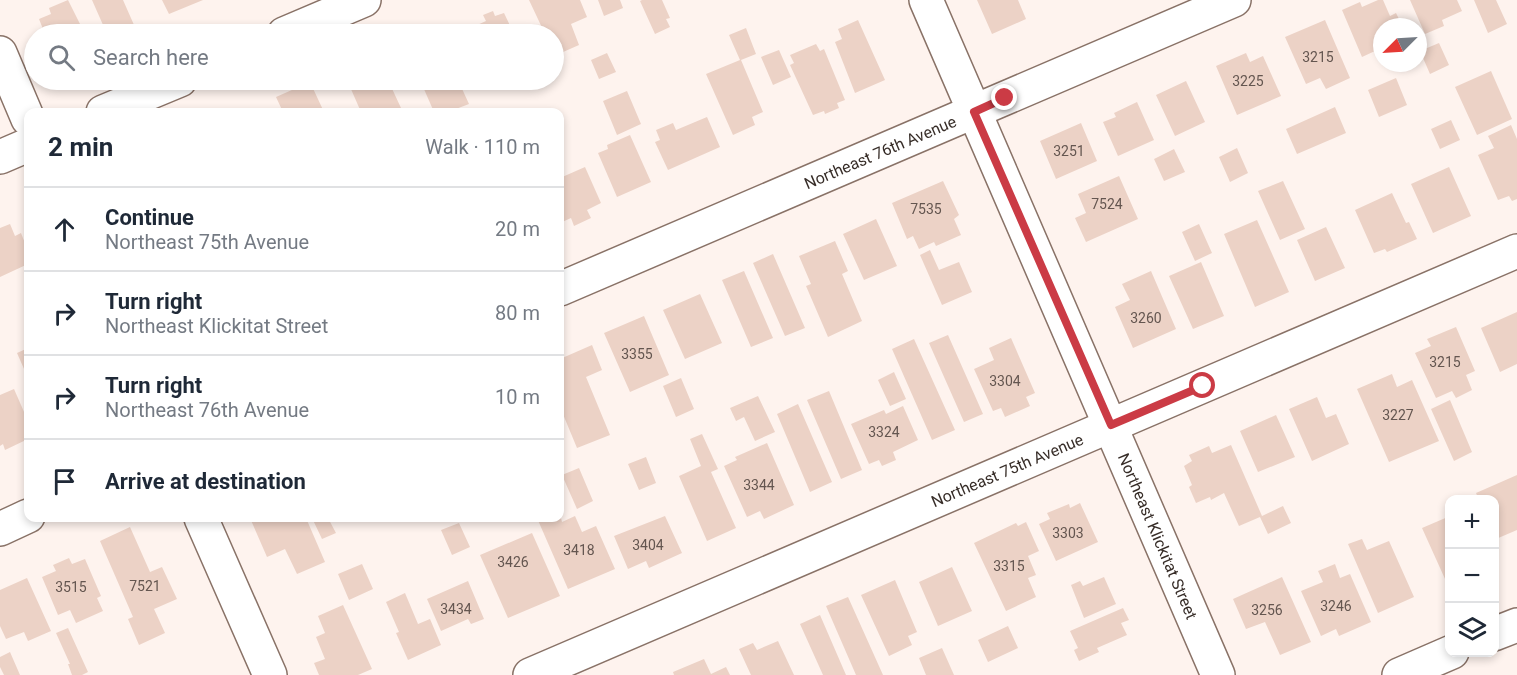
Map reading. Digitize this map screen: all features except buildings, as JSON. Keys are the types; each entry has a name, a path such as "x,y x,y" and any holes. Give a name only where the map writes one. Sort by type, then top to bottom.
{"street":[{"path":"308,24 364,0"},
{"name":"Northeast Klickitat Street","path":"926,0 1218,675"},
{"name":"Northeast 76th Avenue","path":"564,287 1234,0"},
{"path":"0,53 24,110"},
{"path":"113,108 156,90"},
{"path":"0,157 24,147"},
{"name":"Northeast 75th Avenue","path":"530,675 1517,251"},
{"path":"0,529 24,518"},
{"path":"203,522 270,675"},
{"path":"1499,632 1517,625"},
{"path":"1400,675 1445,655"}],"route":[{"path":"1005,98 974,112 1111,425 1203,386"}]}
